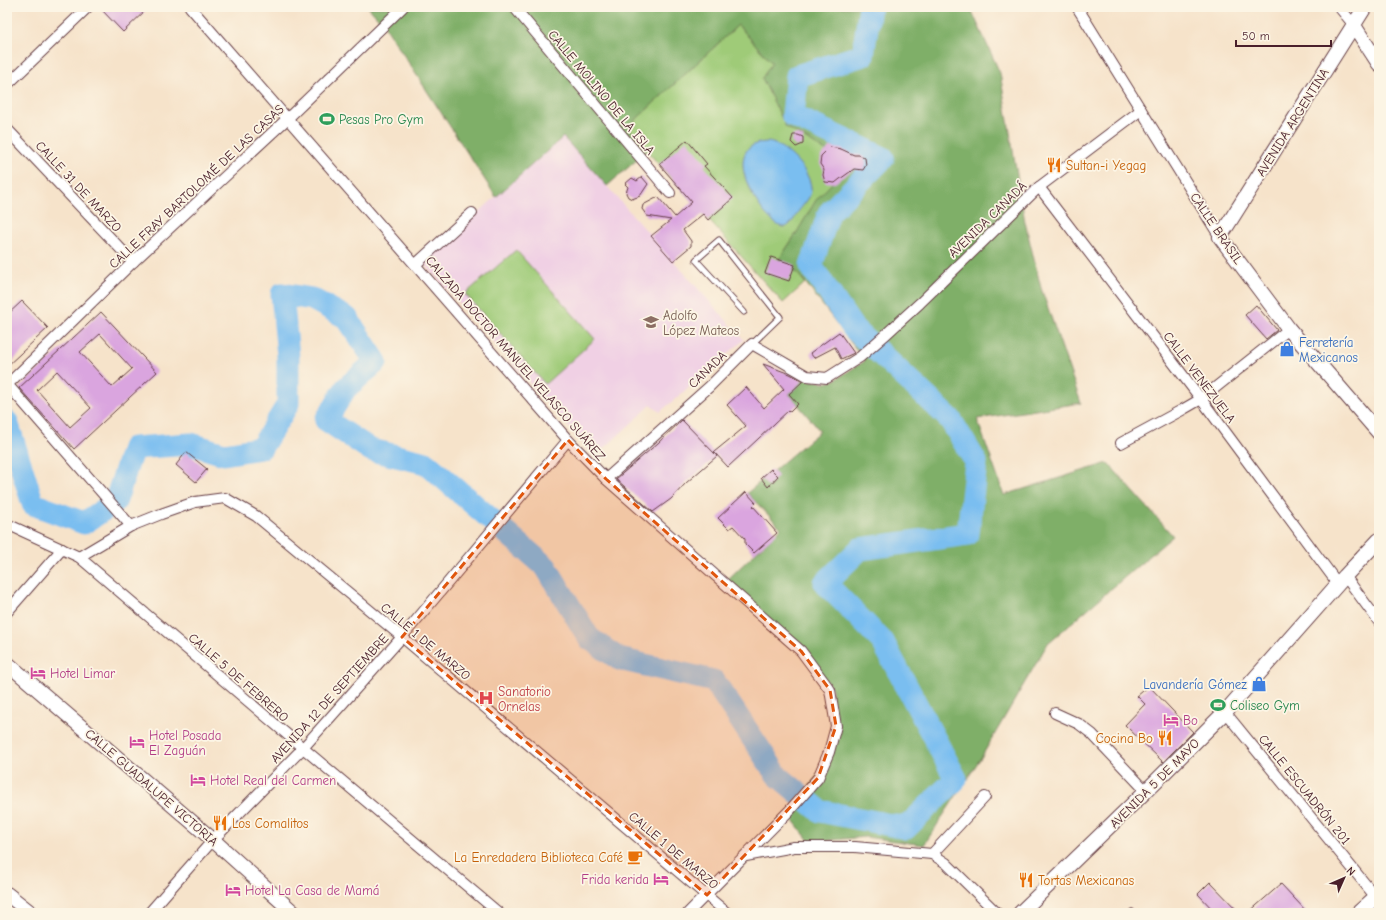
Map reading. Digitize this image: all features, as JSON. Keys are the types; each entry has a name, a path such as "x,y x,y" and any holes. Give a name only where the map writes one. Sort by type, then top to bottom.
{"main road":[{"name":"AVENIDA ARGENTINA","path":"1220,237 1365,7"},
{"path":"1353,24 1379,64"},
{"name":"CALLE BRASIL","path":"1220,237 1289,329 1379,433"},
{"name":"AVENIDA 5 DE MAYO","path":"1020,913 1225,712 1341,580 1379,540"},
{"name":"CALLE GUADALUPE VICTORIA","path":"7,663 214,840 294,913"},
{"path":"7,894 31,913"},
{"path":"1358,913 1378,897"}],"street":[{"path":"7,85 88,7"},
{"name":"CALZADA DOCTOR MANUEL VELASCO SUÁREZ","path":"190,7 416,264 568,440 606,479 801,651 830,690 836,726 829,752 818,778 746,856 688,913"},
{"name":"CALLE FRAY BARTOLOMÉ DE LAS CASAS","path":"7,385 133,262 288,118 403,7"},
{"name":"CALLE MOLINO DE LA ISLA","path":"514,7 670,193"},
{"name":"CALLE BRASIL","path":"1077,7 1220,237"},
{"path":"1339,7 1353,24"},
{"name":"AVENIDA CANADÁ","path":"752,344 807,376 827,378 860,357 884,336 1039,187 1141,110"},
{"name":"CALLE 31 DE MARZO","path":"7,129 133,262"},
{"name":"CALLE VENEZUELA","path":"1039,187 1341,580 1379,622"},
{"path":"416,264 472,213"},
{"path":"1121,443 1201,399 1289,329"},
{"name":"CANADA","path":"606,479 709,387 752,344"},
{"path":"7,385 131,526"},
{"name":"AVENIDA 12 DE SEPTIEMBRE","path":"149,913 214,840 302,748 402,636 568,440"},
{"name":"CALLE 1 DE MARZO","path":"79,557 131,526 195,502 224,498 256,516 402,636 727,913"},
{"name":"CALLE 5 DE FEBRERO","path":"7,524 79,557 302,748 499,913"},
{"path":"7,612 62,549"},
{"name":"CALLE ESCUADRÓN 201","path":"1225,712 1378,897"},
{"path":"1055,713 1079,724 1092,734 1146,791"},
{"path":"932,854 985,798"},
{"path":"746,856 794,847 855,847 932,854 946,863 997,913"}],"lane":[{"path":"744,312 696,260 719,240 780,318 752,344"}],"highlighted area":[{"path":"568,440 606,479 801,651 830,690 836,726 818,778 707,895 402,637"}],"shaded area":[{"path":"563,137 744,340 660,412 651,405 595,457 423,262"}],"green space":[{"path":"368,7 970,7 1000,73 1025,222 1041,288 1081,403 977,419 1004,495 1108,463 1173,536 1048,643 982,756 924,845 865,837 810,842 789,815 833,753 832,689 804,649 724,583 781,528 747,493 820,431 789,394 804,379 826,383 833,381 865,361 799,274 778,261 816,200 849,165 786,127 762,78 772,63 738,25 628,127 647,151 607,186 563,137 496,197 384,25"},
{"path":"738,25 772,63 849,165 794,237 778,261 798,274 805,283 783,303 647,151 628,127"},
{"path":"516,250 595,339 545,384 465,294"}],"water":[{"path":"768,142 782,148 797,160 808,176 810,184 811,191 808,200 791,223 785,227 777,224 767,215 757,202 748,186 744,170 744,156 752,146"}],"building":[{"path":"99,7 149,7 123,32"},
{"path":"793,135 803,137 803,144 796,147 791,142"},
{"path":"687,140 707,164 704,166 733,198 708,220 703,214 683,230 691,241 691,246 673,261 651,236 671,220 647,216 642,209 643,205 658,197 675,217 692,202 659,164"},
{"path":"830,147 841,149 865,158 866,165 863,170 854,169 835,183 825,182 823,175 824,170 820,164 821,156"},
{"path":"642,177 648,184 640,196 632,199 628,197 626,193 628,187 625,184 632,178 637,181"},
{"path":"771,257 795,265 789,281 765,273"},
{"path":"22,301 48,328 7,366 7,315"},
{"path":"1256,305 1277,330 1266,339 1245,315"},
{"path":"101,312 157,372 74,449 19,388","holes":["100,334 132,369 112,387 80,352","57,371 91,408 70,427 37,390"]},
{"path":"839,332 854,353 841,359 835,347 814,358 810,353"},
{"path":"763,364 790,374 803,381 789,394 798,404 790,412 789,410 728,467 714,452 746,426 727,405 746,387 764,408 784,389"},
{"path":"682,420 717,456 686,483 671,499 653,512 616,479"},
{"path":"186,452 207,469 196,482 176,465"},
{"path":"771,469 778,476 768,487 761,478"},
{"path":"746,492 756,503 753,506 777,533 754,553 745,544 745,539 733,526 729,529 718,518"},
{"name":"Bo","path":"1149,686 1193,732 1163,762 1125,725 1145,704 1137,696"},
{"path":"1210,882 1240,913 1216,913 1198,894"},
{"path":"1281,884 1308,913 1248,913"}],"waterway":[{"path":"7,422 33,504 84,523 116,500 133,448 191,444 224,454 261,448 288,404 288,356 282,294 312,299 347,318 376,362 346,388 326,420 371,450 426,463 546,567 589,638 619,659 714,681 777,775 820,811 906,828 956,779 883,642 825,583 860,549 968,534 976,462 950,419 853,328 811,266 829,213 883,158 793,116 797,76 863,55 870,7"}],"place":[{"name":"Pesas Pro Gym","path":"327,119"},
{"name":"Sultan-i Yegag","path":"1054,165"},
{"name":"Adolfo López Mateos","path":"651,322"},
{"name":"Ferretería Mexicanos","path":"1287,349"},
{"name":"Hotel Limar","path":"38,673"},
{"name":"Lavandería Gómez","path":"1259,684"},
{"name":"Sanatorio Ornelas","path":"486,698"},
{"name":"Coliseo Gym","path":"1218,705"},
{"name":"Bo","path":"1171,720"},
{"name":"Cocina Bo","path":"1165,738"},
{"name":"Hotel Posada El Zaguán","path":"137,742"},
{"name":"Hotel Real del Carmen","path":"198,780"},
{"name":"Los Comalitos","path":"220,823"},
{"name":"La Enredadera Biblioteca Café","path":"635,857"},
{"name":"Frida kerida","path":"661,879"},
{"name":"Tortas Mexicanas","path":"1026,880"},
{"name":"Hotel La Casa de Mamá","path":"233,890"}]}
